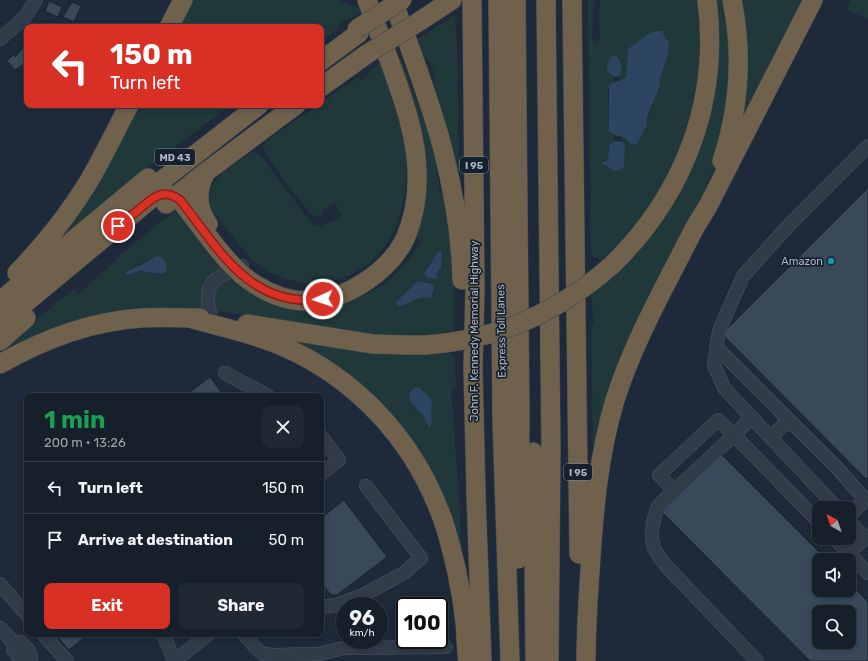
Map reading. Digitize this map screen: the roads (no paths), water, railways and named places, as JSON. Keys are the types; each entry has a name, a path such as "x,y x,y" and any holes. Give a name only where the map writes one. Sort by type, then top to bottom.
{"highway":[{"path":"171,24 183,0"},
{"path":"206,172 202,178 198,204 203,217 236,259 246,279 268,292 277,296 298,300 323,299 338,295 354,288 379,272 404,240 411,219 417,183 417,170 407,112 367,0"},
{"name":"John F. Kennedy Memorial Highway","path":"472,0 475,289 473,368 482,661"},
{"path":"546,0 551,464 550,661"},
{"name":"I 95","path":"572,0 576,365 580,544 576,661"},
{"path":"0,364 45,341 86,327 114,321 142,318 189,318 374,344 426,345 452,343 497,332 525,321 568,299 589,285 612,265 637,239 660,209 674,185 692,145 702,111 709,70 710,33 707,0"},
{"path":"694,229 699,213 721,164 727,146 734,112 738,86 739,54 732,0"},
{"path":"586,661 595,496 607,430 620,386 636,345 694,229 703,216 813,0"},
{"path":"324,58 398,1 438,130 450,180 460,243 464,326 473,368"},
{"path":"324,85 367,54 449,2"},
{"path":"517,5 520,440 517,661"},
{"path":"517,5 535,661"},
{"name":"Express Toll Lanes","path":"510,661 502,422 517,5"},
{"path":"324,51 358,31"},
{"path":"0,289 31,258 70,209 89,180 127,108"},
{"name":"MD 43","path":"0,301 148,178 243,108"},
{"path":"0,314 106,225 255,108"},
{"name":"MD 43","path":"0,341 52,295 206,172 292,108"},
{"path":"0,324 152,198 164,194 176,196 239,267"},
{"path":"211,321 281,345 319,365 370,405 398,436 413,458 428,486 444,524 459,583 465,621 468,661"}],"street":[{"path":"0,39 25,18 36,0"},
{"path":"830,501 724,388 714,365 719,331 743,276 788,226 868,146"},
{"path":"211,321 208,296 210,286 215,279 239,267"},
{"path":"716,347 838,469 862,496 861,504 856,509"},
{"path":"225,373 262,393"},
{"path":"752,418 658,506 655,512 652,534 653,545 659,556 757,661"},
{"path":"674,491 659,475 718,420 734,434 812,515"},
{"path":"771,438 782,426 791,422"},
{"path":"324,440 339,460 324,472"},
{"path":"324,607 336,605 363,594 404,573 421,558 366,486"},
{"path":"841,545 849,553 868,537 861,534 856,529"},
{"path":"856,560 868,573"},
{"path":"0,584 24,612"},
{"path":"0,628 14,643 14,650 22,661"},
{"path":"46,637 67,661"},
{"path":"165,637 176,659"},
{"path":"171,637 176,659"},
{"path":"247,637 263,654 273,656 320,654 331,656 343,648 396,647"},
{"path":"176,659 195,638"},
{"path":"14,643 20,642 26,648 31,655 31,661"}],"water":[{"path":"655,31 662,31 669,43 668,54 657,93 647,117 647,125 637,144 632,145 624,137 614,135 609,131 609,85 626,77 628,49"},
{"path":"615,55 620,62 621,71 619,76 614,77 607,71 607,66 610,57"},
{"path":"615,141 623,142 625,147 624,167 618,171 615,171 602,164 602,162 608,160 609,145"},
{"path":"440,251 442,252 441,268 436,274 438,276 437,278 429,278 425,276 425,272"},
{"path":"157,256 165,261 167,266 163,274 140,271 126,275 125,273 134,267 146,263"},
{"path":"418,281 433,284 434,288 430,298 425,297 417,299 398,306 396,302"},
{"path":"415,387 420,388 432,400 432,421 430,428 423,416 411,403 409,395"}],"place":[{"name":"Amazon","path":"831,261"}]}
